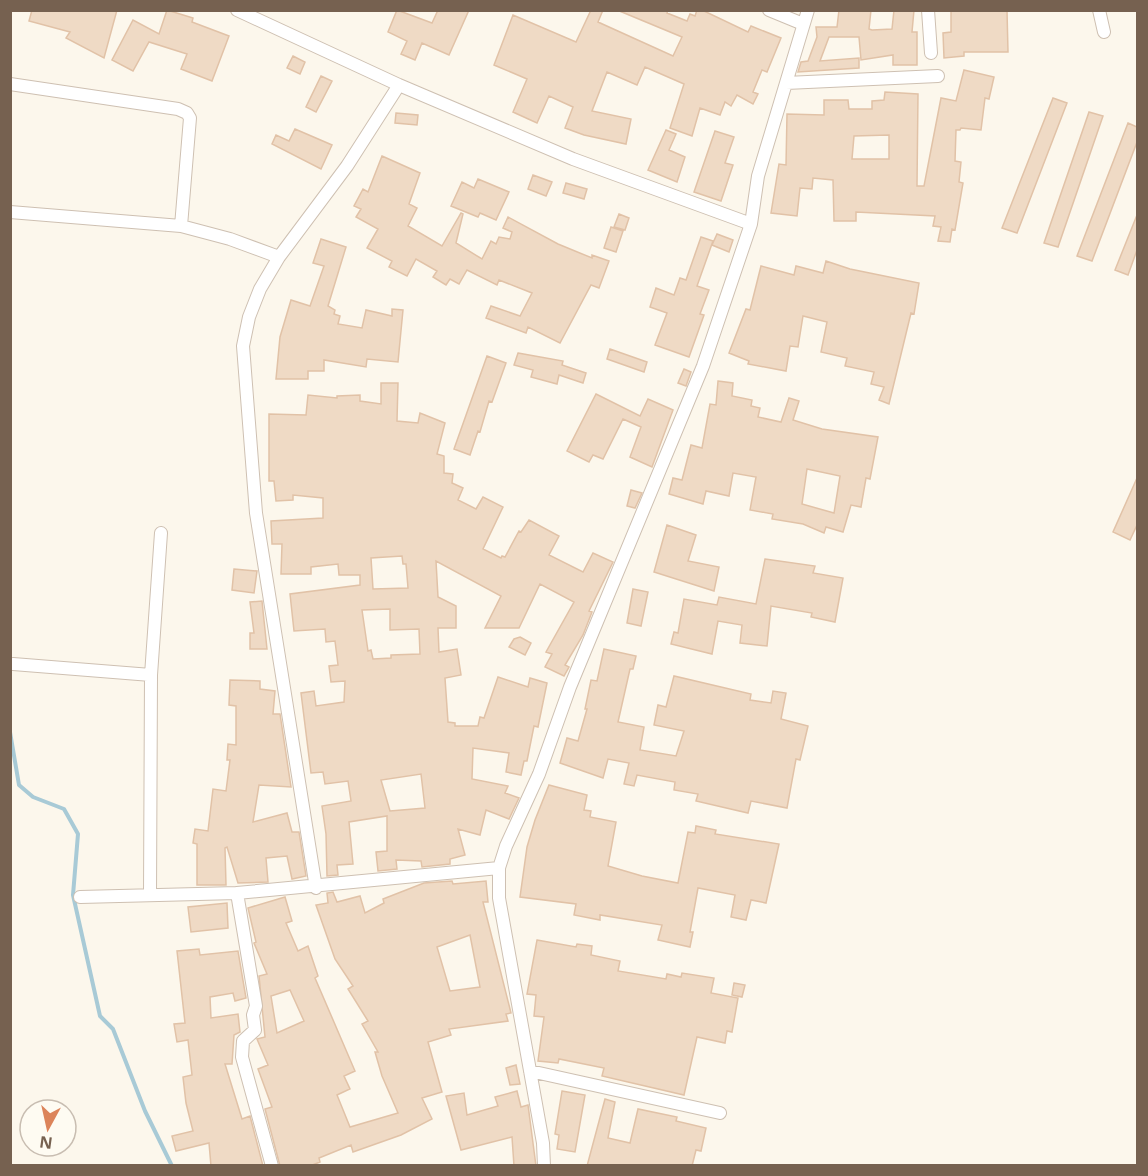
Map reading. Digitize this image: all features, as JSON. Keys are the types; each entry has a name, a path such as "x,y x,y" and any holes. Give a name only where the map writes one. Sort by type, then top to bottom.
{"street":[{"path":"237,10 399,85 573,159 751,224"},
{"path":"769,10 803,24"},
{"path":"544,1166 530,1071 499,898 499,868 539,774 570,687 689,402 751,224 758,176 808,10"},
{"path":"928,10 931,53"},
{"path":"1099,10 1104,32"},
{"path":"786,83 938,76"},
{"path":"10,84 178,109 187,113 190,118 181,226"},
{"path":"316,888 256,513 243,346 249,317 260,290 279,257 347,166 399,85"},
{"path":"10,212 181,226 230,239 279,257"},
{"path":"150,895 150,675 161,533"},
{"path":"13,664 150,675"},
{"path":"80,897 237,893 316,888 499,868"},
{"path":"237,893 256,1006 253,1014 255,1030 243,1041 242,1057 272,1166"},
{"path":"530,1071 720,1113"}],"building":[{"path":"32,10 117,10 104,58 66,38 70,32 29,21"},
{"path":"167,10 193,18 192,22 229,36 212,81 181,69 187,54 149,42 133,71 112,60 133,20 159,34"},
{"path":"397,10 432,23 438,10 469,10 449,55 422,43 415,60 401,54 407,41 388,32"},
{"path":"591,10 603,10 598,22 673,56 682,37 617,10 668,10 667,13 687,21 690,14 695,16 697,10 702,10 748,32 751,26 781,38 767,72 762,70 753,92 758,94 753,104 737,95 731,106 725,102 720,115 700,108 692,136 670,128 684,84 645,67 637,85 607,72 592,111 631,119 626,144 584,135 565,128 573,107 549,96 537,123 513,112 527,79 494,65 513,15 576,42"},
{"path":"839,10 871,10 869,29 872,30 892,29 894,10 914,10 912,32 917,32 917,65 893,65 893,55 861,60 859,37 829,37 820,61 859,58 859,68 798,72 801,62 808,61 817,37 816,27 837,27"},
{"path":"951,10 1007,10 1008,52 964,52 964,56 944,58 943,33 951,32"},
{"path":"293,56 305,62 300,74 287,68"},
{"path":"964,70 994,77 989,99 985,98 981,130 961,128 956,130 955,161 961,162 959,182 963,183 955,230 952,229 950,242 938,241 941,227 933,226 935,216 856,212 856,221 834,221 833,180 813,178 812,189 800,188 797,216 771,213 779,164 786,165 787,114 824,115 824,100 848,100 849,109 872,109 872,101 884,100 885,92 918,94 917,186 924,186 941,98 956,101","holes":["889,135 889,159 852,159 854,136"]},
{"path":"321,76 332,81 316,112 306,107"},
{"path":"1053,98 1067,103 1017,233 1002,228"},
{"path":"1089,112 1103,116 1058,247 1044,243"},
{"path":"396,113 418,115 417,125 395,123"},
{"path":"1128,123 1137,127 1137,142 1092,261 1077,256"},
{"path":"295,129 332,145 321,169 272,144 276,135 289,141"},
{"path":"666,130 676,134 669,150 685,157 677,182 648,170"},
{"path":"715,131 734,137 725,163 733,165 721,201 694,192"},
{"path":"382,156 420,173 409,204 417,208 408,226 442,246 461,213 463,214 456,243 482,259 491,241 496,244 499,237 510,239 512,232 503,228 508,217 558,244 592,258 592,255 609,261 599,288 591,285 560,343 528,327 526,333 486,318 491,306 520,316 532,293 499,280 497,285 467,270 459,284 450,279 446,285 433,277 437,271 416,259 407,276 389,267 392,261 367,248 378,229 356,217 361,209 354,206 363,189 368,192"},
{"path":"533,175 552,182 546,196 528,189"},
{"path":"478,179 509,192 496,220 480,213 478,217 451,206 462,182 474,188"},
{"path":"566,183 587,189 584,199 563,193"},
{"path":"619,214 629,218 625,230 614,227"},
{"path":"1137,215 1137,250 1128,275 1115,270"},
{"path":"611,227 623,231 616,252 604,248"},
{"path":"717,234 733,240 729,252 712,245"},
{"path":"701,237 713,241 697,286 709,290 700,314 704,315 689,357 655,345 667,313 650,307 656,288 674,295 680,278 686,280"},
{"path":"321,239 346,247 328,306 335,310 334,314 340,316 338,324 362,328 366,310 392,316 392,309 403,310 398,362 367,359 366,367 324,360 324,371 308,371 308,379 276,379 280,337 291,300 310,306 324,266 313,263"},
{"path":"826,261 850,269 919,283 914,314 911,313 889,404 879,400 884,387 871,384 874,372 845,366 847,358 821,352 827,322 803,316 798,347 790,346 786,371 748,364 749,361 729,353 746,309 750,310 761,266 794,275 796,266 823,273"},
{"path":"610,349 647,362 644,372 607,359"},
{"path":"518,353 563,361 562,365 586,373 583,383 559,375 557,384 531,377 533,370 514,365"},
{"path":"487,356 506,363 492,402 489,401 470,455 454,449"},
{"path":"684,369 691,372 686,386 678,383"},
{"path":"718,381 733,383 732,396 752,400 751,406 760,408 758,417 781,422 789,398 799,401 793,420 822,429 878,437 870,479 866,478 861,507 851,505 843,532 826,527 824,533 803,524 772,519 773,514 750,510 756,477 733,473 729,496 706,491 703,504 669,494 673,478 682,480 691,445 702,448 710,404 716,405","holes":["807,469 840,476 834,513 802,504"]},
{"path":"381,383 398,383 397,421 418,423 420,413 445,423 437,454 444,456 444,473 453,474 452,483 463,488 458,500 476,509 483,497 503,507 483,549 501,558 505,557 519,531 521,532 529,520 559,536 549,555 583,572 593,553 613,562 589,611 592,612 583,635 565,665 569,667 564,676 545,667 552,654 546,652 574,602 540,584 519,628 485,628 501,596 436,561 438,597 456,606 456,628 438,628 439,652 457,649 461,675 445,678 448,722 455,723 455,726 478,726 480,717 484,718 498,677 528,687 530,678 547,683 538,727 534,726 527,761 524,761 521,775 506,772 509,753 473,748 472,779 508,786 505,793 519,798 509,819 486,810 480,835 458,829 465,855 450,859 450,864 422,867 421,861 396,860 397,869 378,871 376,852 387,851 387,816 349,822 353,864 337,865 338,875 327,876 326,834 322,806 351,801 348,781 325,784 323,772 311,773 301,693 314,691 316,706 344,702 345,681 331,682 329,666 338,665 335,641 326,642 325,629 294,631 290,594 360,585 360,575 339,575 338,564 311,567 311,574 281,574 282,544 272,544 271,521 323,518 323,498 293,495 293,500 276,501 274,481 269,481 269,414 306,415 308,395 337,398 337,396 360,395 360,401 381,404","holes":["402,556 403,564 406,564 408,588 373,589 371,558","390,609 390,630 419,629 420,654 391,655 391,658 373,659 371,650 368,651 362,610","421,774 425,808 390,811 381,780"]},
{"path":"596,394 640,416 648,399 673,410 652,467 630,457 641,427 623,419 603,459 593,455 589,462 567,451"},
{"path":"1137,478 1137,525 1130,540 1113,532"},
{"path":"631,490 642,493 635,508 627,506"},
{"path":"667,525 696,535 688,561 719,567 714,591 654,572"},
{"path":"765,559 815,566 813,573 843,578 835,622 811,617 812,613 771,606 767,646 740,643 742,625 718,621 712,654 671,644 674,632 678,633 684,599 717,605 719,597 756,604"},
{"path":"234,569 257,571 254,593 232,590"},
{"path":"633,589 648,592 641,626 627,623"},
{"path":"262,601 267,649 250,649 250,633 254,633 250,602"},
{"path":"520,637 531,643 525,655 509,647 514,639"},
{"path":"604,649 636,656 633,669 630,669 618,722 644,727 640,750 676,756 684,731 654,725 658,705 666,707 674,676 751,694 750,700 771,703 773,691 786,693 781,719 808,726 800,760 796,759 787,808 751,801 748,813 696,801 698,794 674,790 675,782 637,775 634,786 624,784 629,763 608,759 603,778 560,763 567,738 578,741 587,709 585,709 591,680 597,681"},
{"path":"230,680 260,681 260,689 275,691 273,714 280,714 291,787 259,785 253,822 287,813 292,832 299,832 306,876 292,879 287,856 266,858 268,882 238,883 227,847 225,848 226,885 197,885 197,844 193,843 195,829 208,831 213,789 226,791 230,760 227,760 228,744 236,745 236,706 229,705"},
{"path":"549,785 587,795 584,810 591,811 590,817 616,822 608,866 642,876 678,883 688,832 695,833 696,826 716,830 715,834 779,844 766,903 751,900 746,920 731,917 735,895 698,888 690,932 693,932 690,947 658,940 662,925 600,915 600,920 574,915 576,904 520,897 527,847"},
{"path":"452,881 453,884 486,881 488,902 483,902 511,1013 506,1014 508,1021 449,1029 451,1035 428,1042 442,1092 422,1098 432,1119 401,1135 353,1152 351,1145 319,1158 320,1162 310,1166 280,1166 265,1109 272,1107 258,1069 268,1065 257,1039 265,1037 259,976 267,974 254,943 256,942 248,908 285,897 292,921 286,923 298,951 308,946 318,976 315,978 355,1071 344,1076 350,1089 337,1095 350,1127 398,1113 382,1076 375,1052 378,1052 362,1024 368,1021 348,989 353,986 335,959 316,905 328,903 327,893 333,892 337,902 360,896 365,913 384,903 383,899 424,883","holes":["470,935 480,987 450,991 437,947","290,990 304,1021 277,1033 271,996"]},
{"path":"227,903 228,928 191,932 188,907"},
{"path":"537,940 576,947 577,944 592,946 591,955 620,961 618,971 666,979 667,974 681,977 682,973 714,978 711,993 738,998 732,1032 727,1031 725,1043 697,1037 684,1095 602,1076 604,1068 559,1059 558,1063 538,1061 544,1017 534,1016 536,995 527,994"},
{"path":"199,949 200,955 238,951 246,998 235,1001 233,993 210,997 211,1018 238,1014 240,1032 234,1035 232,1064 225,1064 242,1119 250,1116 263,1166 211,1166 209,1143 176,1151 172,1136 193,1131 183,1077 192,1075 188,1040 177,1042 174,1024 185,1023 177,951"},
{"path":"734,983 745,985 742,997 732,995"},
{"path":"516,1065 520,1084 510,1085 506,1068"},
{"path":"517,1091 521,1107 528,1105 536,1166 514,1166 512,1137 461,1150 446,1096 464,1093 467,1115 498,1106 495,1097"},
{"path":"562,1091 585,1095 575,1152 557,1149 559,1135 555,1134"},
{"path":"605,1099 615,1102 608,1138 630,1143 638,1109 677,1117 676,1121 706,1128 701,1151 696,1150 692,1166 587,1166"}],"waterway":[{"path":"10,732 19,785 33,797 64,809 78,834 73,895 100,1016 113,1029 145,1111 172,1166"}]}
